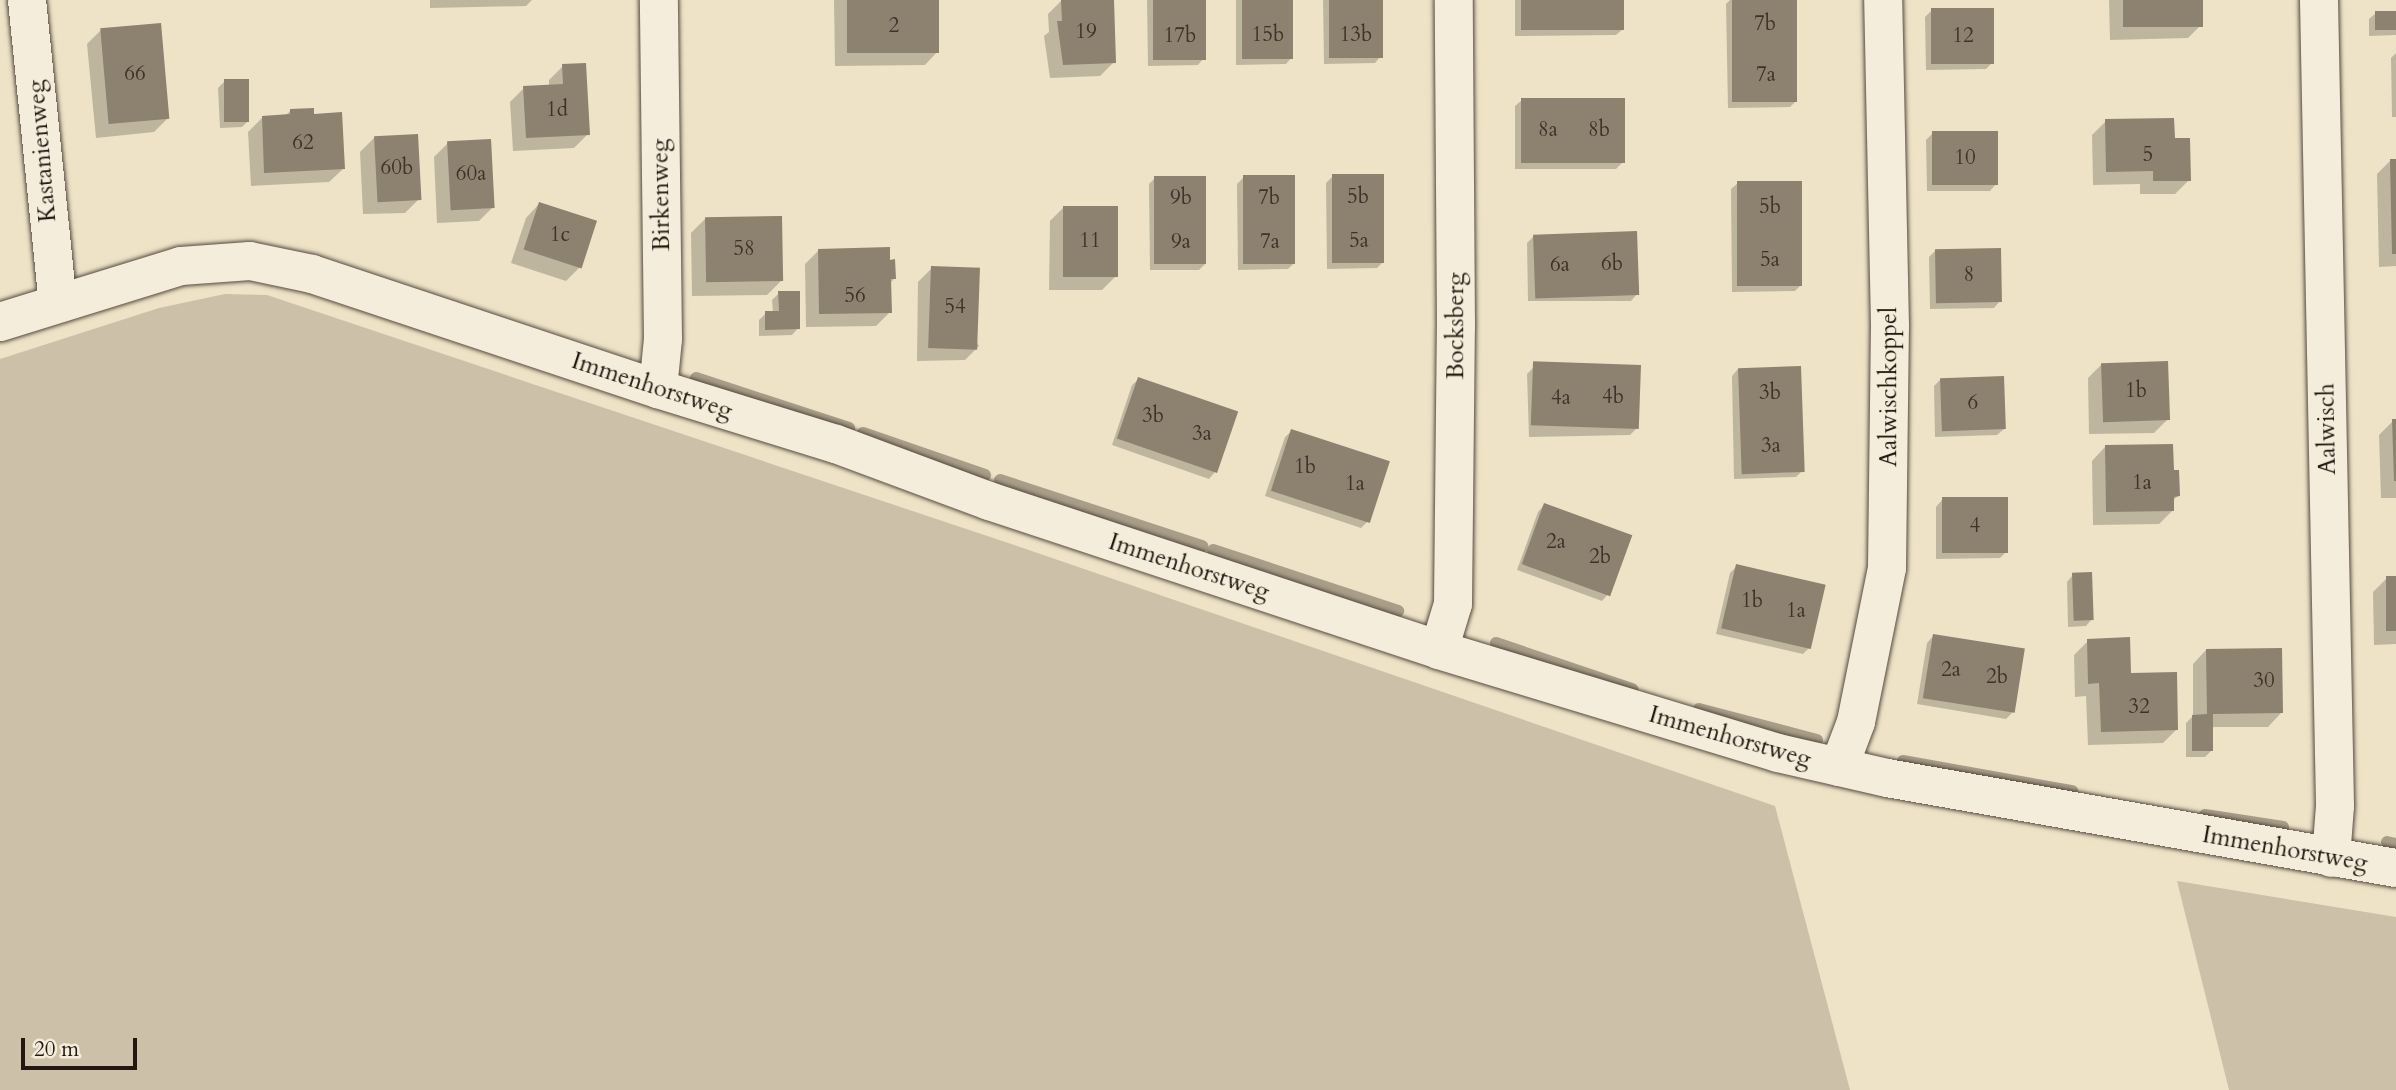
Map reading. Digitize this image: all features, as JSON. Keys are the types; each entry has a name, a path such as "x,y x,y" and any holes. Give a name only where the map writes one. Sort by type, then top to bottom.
{"street":[{"name":"Kastanienweg","path":"27,0 58,303"},
{"name":"Birkenweg","path":"658,389 663,339 659,0"},
{"name":"Bocksberg","path":"1439,650 1453,604 1456,326 1454,0"},
{"name":"Aalwischkoppel","path":"1839,767 1856,722 1887,568 1890,326 1883,0"},
{"name":"Aalwisch","path":"2319,0 2336,806 2331,858"},
{"name":"Immenhorstweg","path":"0,322 181,266 250,261 312,274 658,389 836,444 1002,505 1439,650 1755,746 1839,767 2396,868"}],"shaded area":[{"path":"225,294 267,295 1023,548 1775,806 1850,1090 0,1090 0,359 159,308"},
{"path":"2177,881 2396,917 2396,1090 2229,1090"}],"building":[{"path":"847,0 939,0 939,53 847,53"},
{"path":"1061,0 1114,0 1116,63 1063,65 1057,21 1062,21"},
{"path":"1153,0 1206,0 1206,60 1153,60"},
{"path":"1242,0 1293,0 1293,59 1242,59"},
{"path":"1329,0 1383,0 1383,58 1329,58"},
{"path":"1521,0 1624,0 1624,30 1521,30"},
{"path":"1732,0 1797,0 1797,102 1732,102"},
{"path":"2123,0 2203,0 2203,27 2123,27"},
{"path":"1931,8 1994,8 1994,64 1931,64"},
{"path":"2375,11 2396,11 2396,30 2375,30"},
{"path":"161,23 169,119 109,124 100,28"},
{"path":"586,63 590,135 526,138 523,86 563,84 562,64"},
{"path":"224,79 249,79 249,122 224,122"},
{"path":"1521,98 1625,98 1625,163 1521,163"},
{"path":"314,108 314,114 342,112 345,169 264,173 262,116 290,114 290,109"},
{"path":"2174,118 2175,138 2190,138 2191,181 2153,181 2153,171 2106,172 2105,119"},
{"path":"1932,131 1998,131 1998,185 1932,185"},
{"path":"418,134 421,200 378,202 374,136"},
{"path":"491,139 495,208 451,210 447,141"},
{"path":"2390,159 2396,159 2396,254 2392,254"},
{"path":"1332,174 1384,174 1384,263 1332,263"},
{"path":"1243,175 1295,175 1295,264 1243,264"},
{"path":"1154,176 1206,176 1206,264 1154,264"},
{"path":"1737,181 1802,181 1802,286 1737,286"},
{"path":"539,202 597,221 582,268 524,250"},
{"path":"1063,206 1118,206 1118,277 1063,277"},
{"path":"782,216 783,281 706,282 705,217"},
{"path":"1637,231 1639,295 1535,299 1533,235"},
{"path":"890,247 890,260 895,259 896,279 891,279 892,313 819,314 818,249"},
{"path":"2001,248 2002,302 1936,303 1935,249"},
{"path":"931,266 980,268 977,350 928,348"},
{"path":"778,291 800,291 800,329 765,330 765,311 779,311"},
{"path":"1533,361 1641,365 1639,429 1531,425"},
{"path":"2168,361 2170,420 2103,422 2101,363"},
{"path":"1801,366 1805,472 1742,474 1738,368"},
{"path":"2004,376 2006,429 1942,431 1940,378"},
{"path":"1138,377 1238,412 1217,473 1117,438"},
{"path":"2392,419 2396,419 2396,481 2394,481"},
{"path":"1291,429 1390,461 1370,523 1271,491"},
{"path":"2173,444 2174,470 2179,470 2180,496 2174,497 2174,511 2106,512 2105,445"},
{"path":"1942,497 2008,497 2008,553 1942,553"},
{"path":"1544,503 1632,535 1610,596 1522,564"},
{"path":"1736,564 1826,585 1811,649 1721,628"},
{"path":"2092,572 2094,620 2074,621 2072,573"},
{"path":"2386,576 2396,576 2396,631 2386,631"},
{"path":"1933,634 2025,649 2015,713 1923,698"},
{"path":"2130,637 2131,673 2177,672 2178,730 2101,732 2099,683 2088,684 2087,639"},
{"path":"2282,648 2283,713 2213,714 2213,751 2192,751 2192,715 2207,714 2206,649"}],"waterway":[{"path":"696,378 849,428"},
{"path":"863,433 985,475"},
{"path":"1000,480 1202,546"},
{"path":"1213,550 1398,611"},
{"path":"1496,643 1632,689"},
{"path":"1699,709 1817,740"},
{"path":"1903,761 2072,791"},
{"path":"2205,815 2283,827"},
{"path":"2387,842 2396,844"}]}
